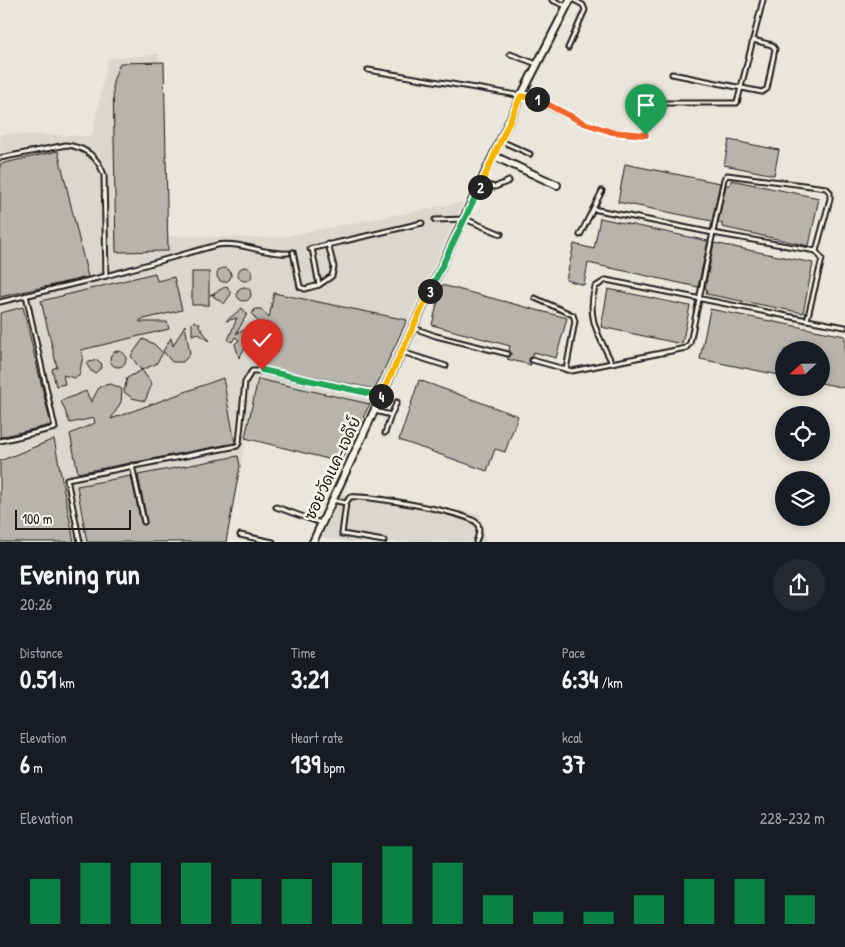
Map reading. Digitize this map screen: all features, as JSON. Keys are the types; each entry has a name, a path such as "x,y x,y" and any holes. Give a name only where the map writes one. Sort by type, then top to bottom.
{"street":[{"name":"ซอยวัดแค-เจดีย์","path":"313,542 521,96 568,3"},
{"path":"494,156 557,185"}],"lane":[{"path":"552,0 568,3"},
{"path":"568,48 586,10 583,5 574,0"},
{"path":"664,104 732,104 740,99 763,0"},
{"path":"672,74 762,92 767,89 775,49 772,46 753,40"},
{"path":"510,54 537,64"},
{"path":"368,70 540,100 584,123 612,132 646,135"},
{"path":"501,141 530,154"},
{"path":"0,158 66,145 77,146 94,158 100,165 104,175 106,276"},
{"path":"532,360 566,370 582,369 686,348 690,343 724,179 727,176 826,188 830,192 830,199 816,251"},
{"path":"481,184 490,187 509,181"},
{"path":"580,235 602,191"},
{"path":"593,209 816,251 822,259 807,320"},
{"path":"435,220 465,219 501,234"},
{"path":"319,285 311,248 422,223"},
{"path":"0,302 231,243 274,254 288,253"},
{"path":"293,252 301,289 319,285 332,276 334,272 328,244"},
{"path":"612,363 594,326 592,296 599,283 606,280 699,300 845,327"},
{"path":"0,441 56,428 26,295"},
{"path":"534,298 573,315 575,320 566,370"},
{"path":"413,328 436,336 508,354"},
{"path":"402,352 446,366"},
{"path":"80,542 67,479 237,446 239,443 245,382 252,371 262,370 381,396"},
{"path":"385,433 397,402"},
{"path":"374,411 391,415"},
{"path":"132,466 144,522"},
{"path":"384,541 342,534 346,503 353,496 419,506 466,517 477,523 479,528 476,542"},
{"path":"332,499 346,503"},
{"path":"276,507 322,523"},
{"path":"240,535 273,542"}],"shaded area":[{"path":"159,54 164,236 275,238 463,202 342,461 246,438 228,531 224,542 0,542 0,134 92,136 108,59"},
{"path":"342,494 480,514 486,542 350,542 320,537"}],"building":[{"path":"164,62 168,251 116,252 113,81 120,63"},
{"path":"729,140 779,150 774,175 724,165"},
{"path":"58,151 88,277 0,297 0,164"},
{"path":"625,164 720,183 712,221 618,202"},
{"path":"731,180 819,198 809,246 722,227 722,223 718,223 726,185 730,185"},
{"path":"600,218 708,241 698,287 588,263 584,285 566,280 574,244 594,249"},
{"path":"714,243 813,263 803,313 706,294 707,289 705,288"},
{"path":"245,267 250,269 252,274 250,279 245,281 240,279 238,274 240,269"},
{"path":"224,268 229,270 231,275 229,280 224,282 219,280 217,275 219,270"},
{"path":"192,272 209,272 209,305 192,305"},
{"path":"155,273 157,281 174,277 182,310 140,320 140,322 167,322 169,329 81,350 83,356 79,376 74,378 63,375 65,384 56,386 52,369 57,367 41,301"},
{"path":"442,285 567,318 556,358 534,352 529,360 531,365 507,359 511,355 509,351 510,346 432,325"},
{"path":"227,286 231,294 224,304 213,296 215,294 210,295"},
{"path":"244,287 249,289 251,294 249,299 244,301 239,299 237,294 239,289"},
{"path":"608,289 690,306 682,344 601,327"},
{"path":"274,293 407,320 375,389 260,366 263,352 251,354 244,349 239,358 235,344 239,340 235,337 232,342 228,340 237,318 226,321 242,308 247,314 236,334 259,323 252,314 255,309 261,309 269,318"},
{"path":"23,307 51,425 0,437 0,313"},
{"path":"710,309 845,336 845,388 830,385 830,341 775,341 775,374 700,359"},
{"path":"194,321 200,324 199,326 210,341 197,333 192,335 192,323"},
{"path":"185,325 190,354 183,362 172,362 163,351 171,338 173,346"},
{"path":"143,339 154,344 163,353 156,364 141,370 131,356"},
{"path":"118,351 124,353 126,359 124,365 118,367 112,365 110,359 112,353"},
{"path":"97,360 102,364 101,368 95,373 91,371 86,363"},
{"path":"142,370 152,384 145,401 132,398 124,392 127,378"},
{"path":"223,378 235,443 78,473 70,434 95,423 94,418 70,423 61,401 86,391 91,402 100,386 111,384 122,389 121,402 111,419"},
{"path":"258,379 370,404 340,462 245,438"},
{"path":"419,380 518,416 505,452 495,449 487,471 399,440"},
{"path":"54,439 74,542 0,542 0,461"},
{"path":"238,456 240,466 226,542 87,542 77,486 131,476 141,523 144,525 147,521 138,475"}],"route":[{"path":"262,370 381,396 521,96 540,100 584,123 612,132 646,135"}]}
